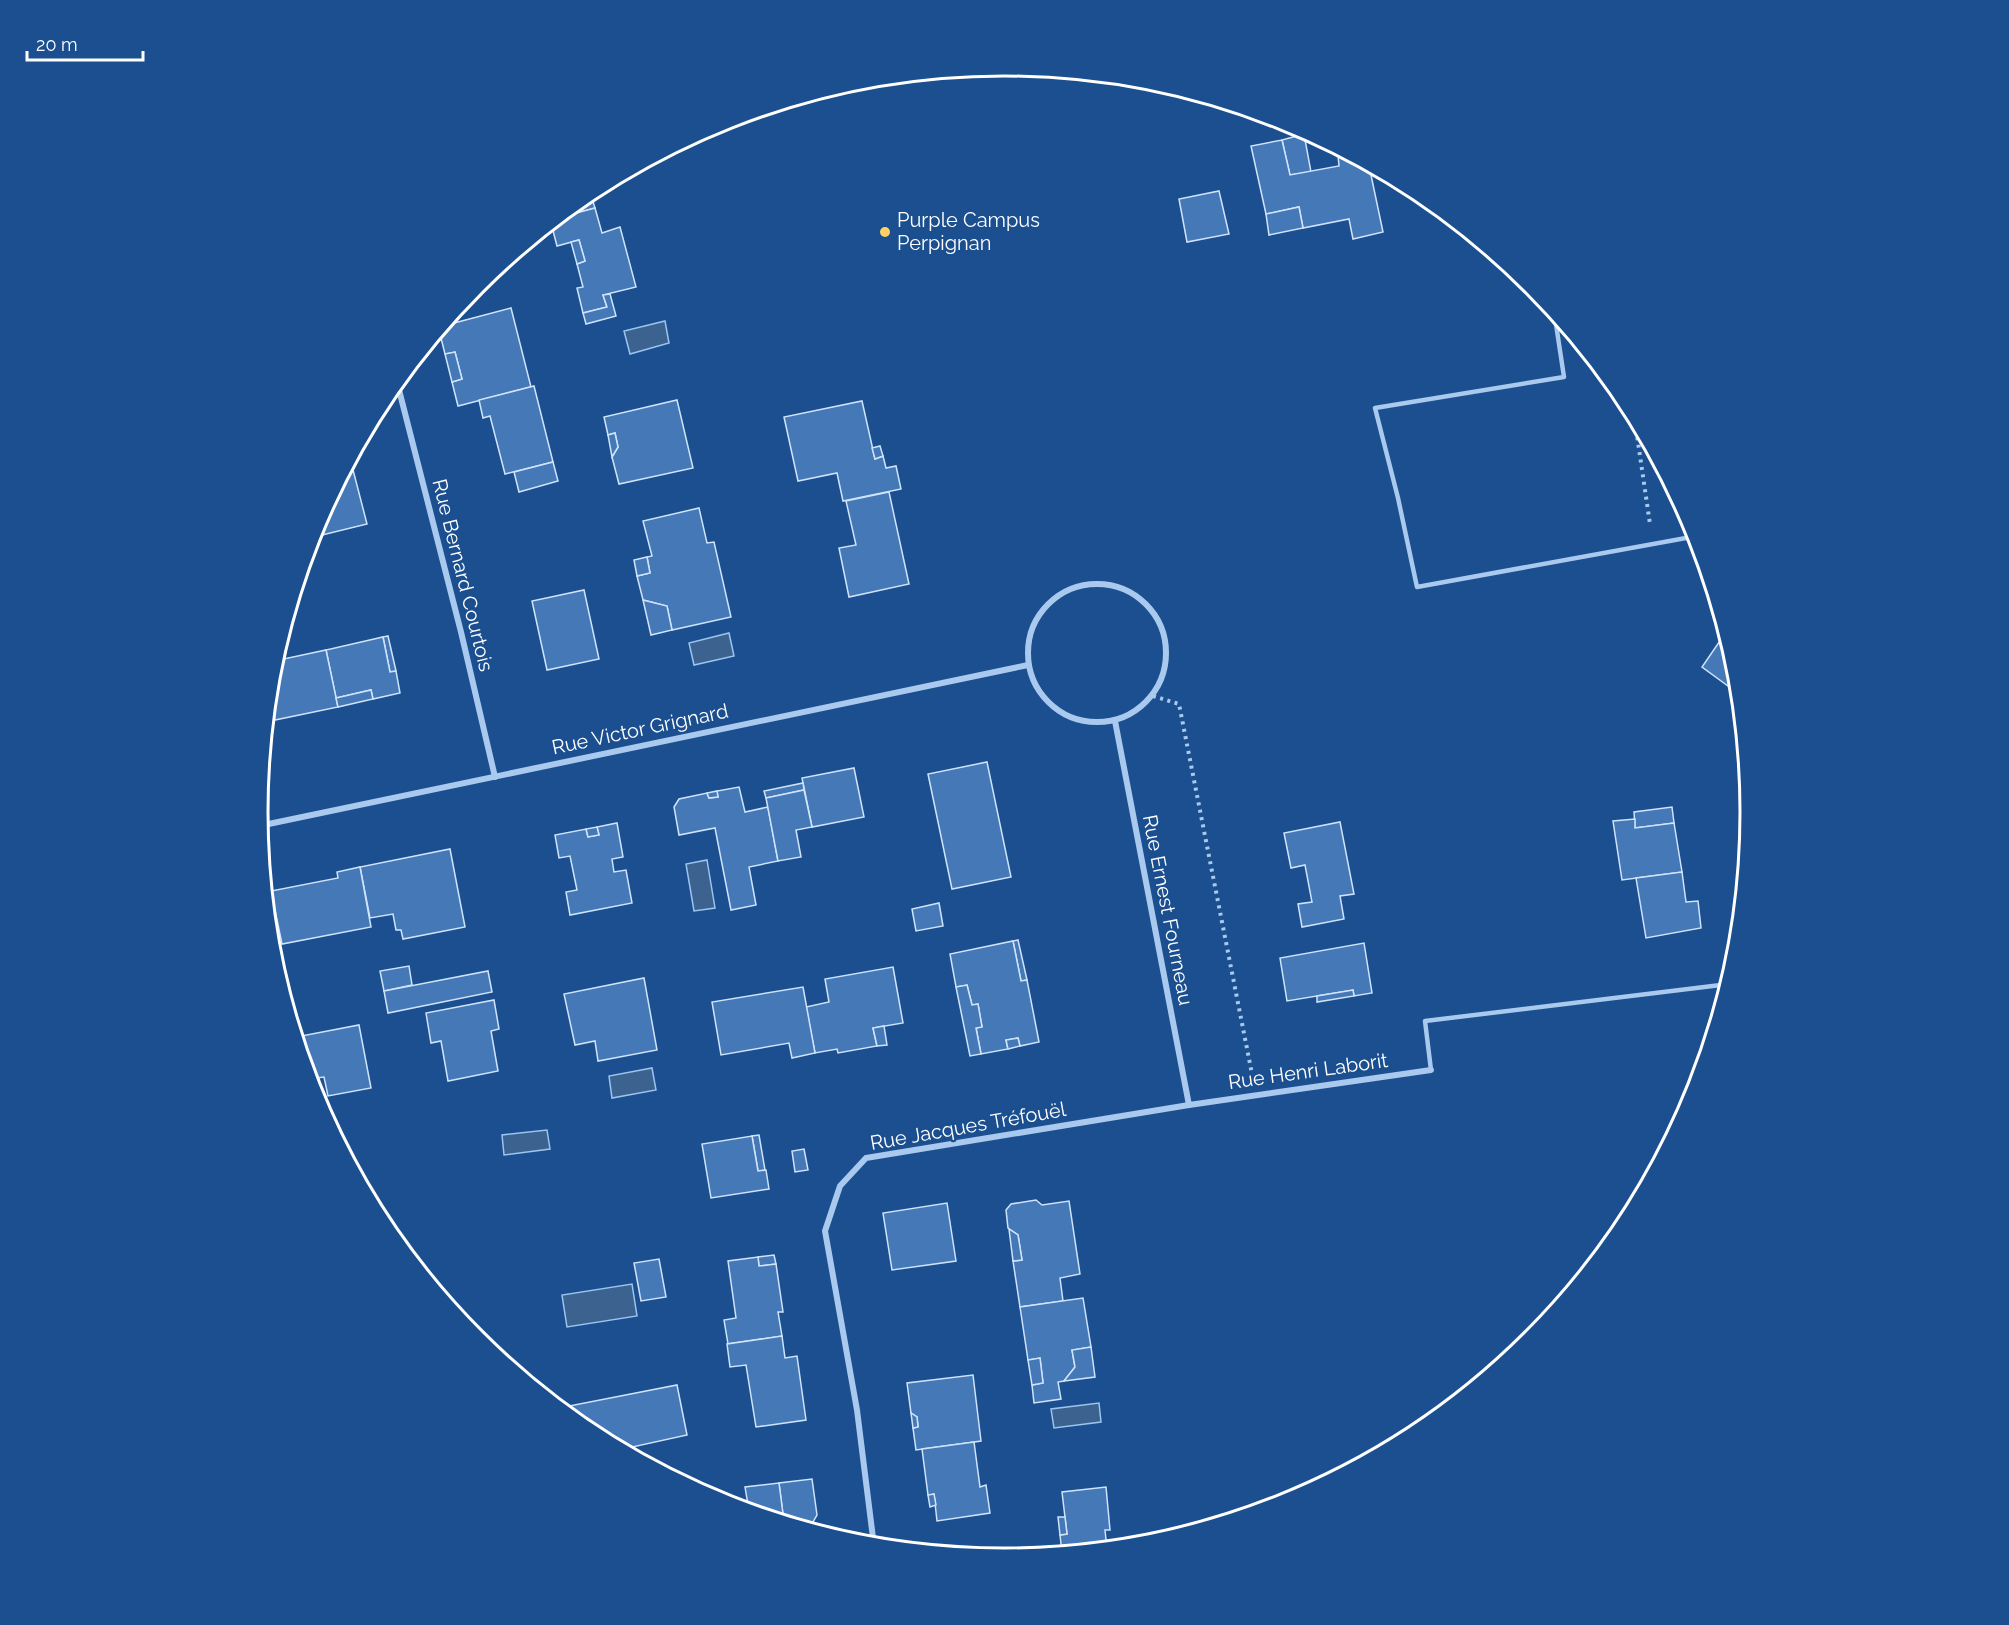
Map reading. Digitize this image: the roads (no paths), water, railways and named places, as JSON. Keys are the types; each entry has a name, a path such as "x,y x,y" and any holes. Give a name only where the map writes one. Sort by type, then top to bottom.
{"street":[{"name":"Rue Bernard Courtois","path":"400,394 458,620 495,777"},
{"path":"1091,584 1114,586 1135,595 1153,611 1163,631 1167,653 1164,676 1153,696 1136,712 1115,721 1092,723 1070,717 1050,705 1036,686 1028,665 1028,641 1036,620 1050,602 1069,589 1091,584"},
{"name":"Rue Victor Grignard","path":"268,824 1028,665"},
{"name":"Rue Ernest Fourneau","path":"1115,721 1189,1105"},
{"name":"Rue Henri Laborit","path":"1189,1105 1431,1070"},
{"name":"Rue Jacques Tréfouël","path":"873,1536 857,1410 825,1231 840,1186 866,1158 1189,1105"}],"lane":[{"path":"1556,325 1564,377 1375,408 1398,498 1417,587 1687,538"},
{"path":"1431,1070 1425,1021 1719,985"}],"water":[{"path":"665,321 669,343 630,354 624,331"},
{"path":"729,633 734,656 694,665 689,643"},
{"path":"707,860 715,908 694,911 686,864"},
{"path":"652,1068 656,1090 612,1098 609,1076"},
{"path":"547,1130 550,1149 504,1155 502,1135"},
{"path":"632,1284 637,1316 567,1327 562,1295"},
{"path":"1099,1403 1101,1422 1054,1428 1051,1409"}],"place":[{"name":"Purple Campus Perpignan","path":"885,232"}]}
